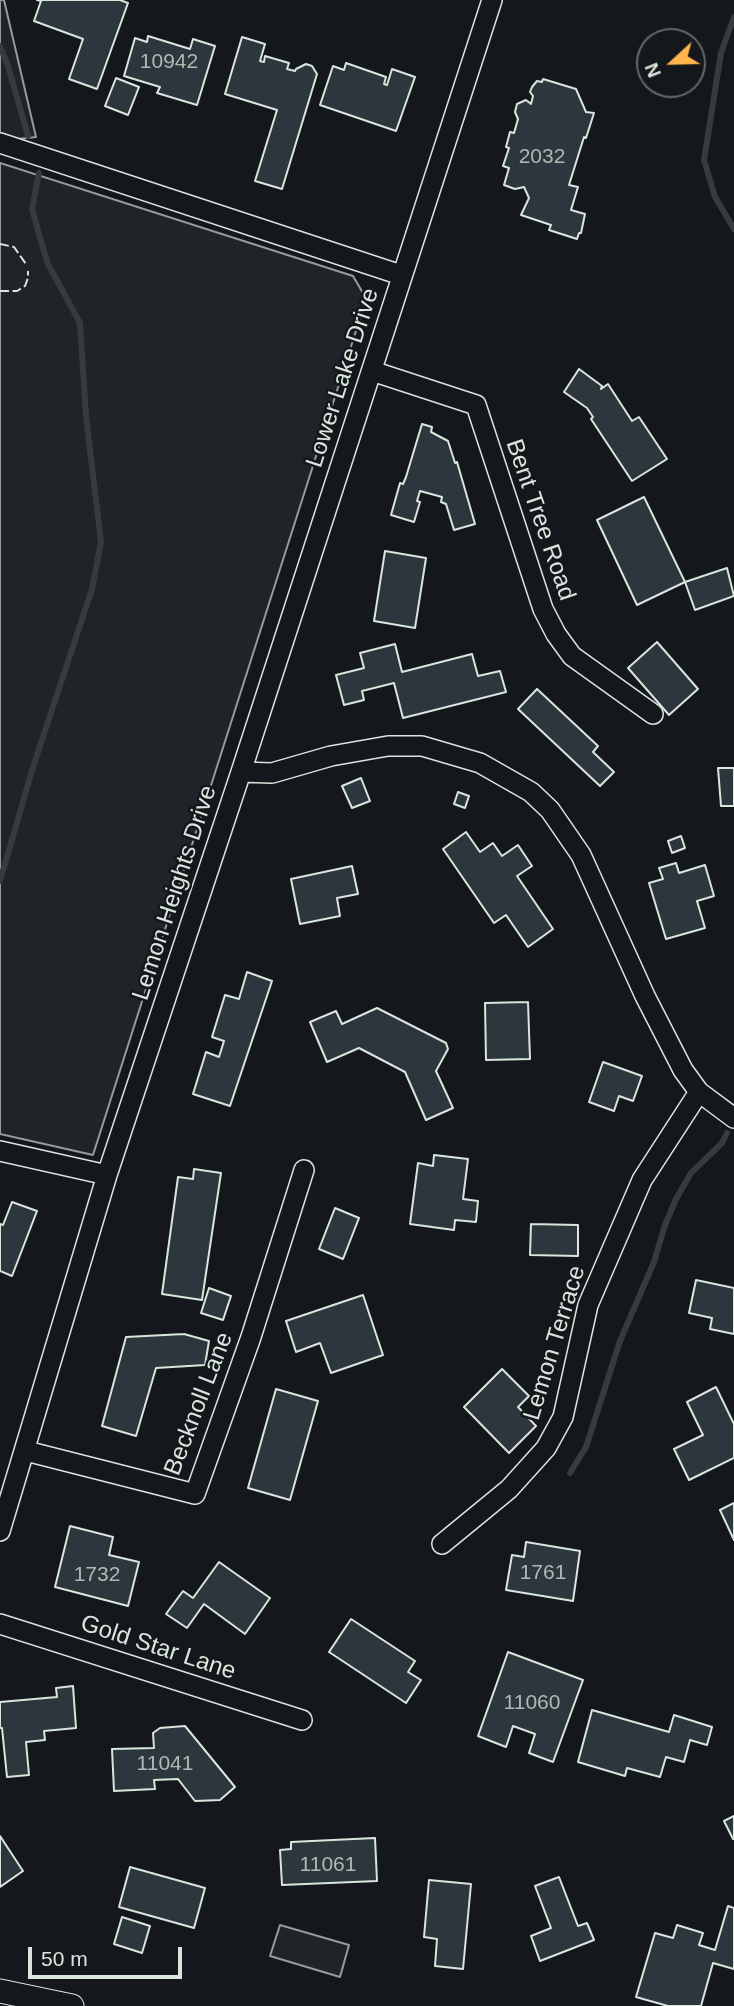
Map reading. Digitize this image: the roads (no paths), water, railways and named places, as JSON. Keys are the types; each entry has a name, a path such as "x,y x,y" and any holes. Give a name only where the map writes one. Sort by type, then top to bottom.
{"street":[{"name":"Lower Lake Drive","path":"241,772 492,0"},
{"path":"0,143 401,275"},
{"name":"Bent Tree Road","path":"372,371 476,405 543,609 556,634 572,656 653,714"},
{"name":"Lemon Heights Drive","path":"0,1531 107,1175 241,772 272,773 331,756 388,746 422,746 480,763 531,792 550,810 581,855 645,996 683,1070 699,1092 734,1118"},
{"name":"Lemon Terrace","path":"442,1544 509,1489 546,1448 563,1417 588,1305 642,1180 699,1092"},
{"path":"0,1151 107,1175"},
{"name":"Becknoll Lane","path":"26,1451 195,1494 251,1337 304,1170"},
{"name":"Gold Star Lane","path":"0,1624 302,1720"},
{"path":"0,1991 72,2006"}],"waterway":[{"path":"734,17 721,53 704,160 715,197 734,229"},
{"path":"0,46 28,136"},
{"path":"0,881 34,764 92,589 101,542 86,416 80,323 47,262 32,209 39,173"},
{"path":"570,1473 586,1447 620,1341 654,1262 676,1199 691,1173 722,1143 727,1133"}]}
